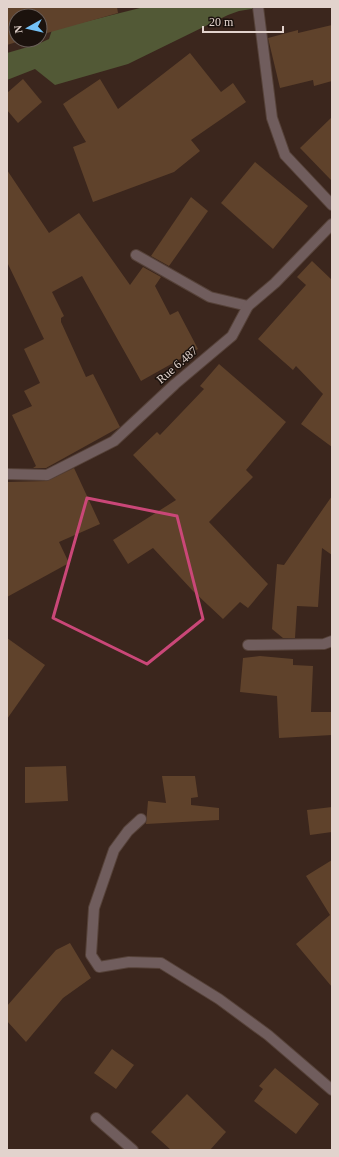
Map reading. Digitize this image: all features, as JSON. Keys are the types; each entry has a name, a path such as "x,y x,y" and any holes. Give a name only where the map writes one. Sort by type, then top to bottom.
{"street":[{"path":"258,7 272,118 285,155 332,205"},
{"name":"Rue 6.487","path":"7,474 47,475 114,441 175,384 232,336 248,306 275,283 332,224"},
{"path":"136,255 210,297 248,306"},
{"path":"248,645 324,644 332,641"},
{"path":"141,819 128,832 114,850 94,908 91,955 99,967 130,962 161,963 219,1000 268,1035 332,1090"},
{"path":"96,1118 133,1150"}],"highlighted area":[{"path":"87,498 177,516 203,619 147,664 53,618"}],"green space":[{"path":"144,7 264,7 239,11 228,15 128,64 55,85 35,69 7,80 7,53 24,48 48,48 48,39 52,30"}],"building":[{"path":"7,7 117,7 118,13 48,33 48,8 8,8 7,45"},
{"path":"332,25 332,81 314,86 313,80 280,88 268,38 298,30 298,33"},
{"path":"190,53 221,92 233,83 246,102 191,140 200,151 174,172 93,202 73,147 86,142 63,104 100,79 118,109"},
{"path":"23,79 42,102 18,123 7,110 7,93"},
{"path":"332,117 332,181 300,148"},
{"path":"255,162 308,206 273,249 221,203"},
{"path":"7,170 49,233 79,213 130,285 143,267 161,277 155,286 170,315 178,311 198,349 141,381 82,276 52,292 64,316 61,318 61,322 86,377 93,374 120,427 46,468 33,468 36,466 12,415 32,406 24,391 40,383 24,349 44,339 7,262"},
{"path":"191,197 208,211 169,266 151,256"},
{"path":"312,261 332,280 332,447 301,424 323,394 296,366 293,370 258,339 306,285 297,277"},
{"path":"219,364 286,422 246,470 253,477 209,522 268,584 248,608 240,602 223,619 193,591 153,548 128,564 113,540 176,500 133,455 157,432 160,435 204,389 200,386"},
{"path":"74,468 100,524 59,542 69,563 7,597 7,482 47,481"},
{"path":"332,496 332,555 322,548 318,607 297,606 295,638 283,638 272,629 277,564 284,565"},
{"path":"7,638 45,665 7,719"},
{"path":"260,656 293,659 293,665 313,666 311,712 332,712 332,735 279,738 277,696 240,692 243,658"},
{"path":"66,766 68,801 25,803 25,767"},
{"path":"162,776 195,776 198,797 191,798 191,805 219,808 219,820 146,824 148,801 166,803"},
{"path":"332,807 332,832 310,835 307,810"},
{"path":"332,860 332,987 296,944 330,915 306,876"},
{"path":"70,943 91,978 63,998 26,1042 7,1021 7,1006 56,950"},
{"path":"112,1049 134,1065 116,1089 94,1073"},
{"path":"275,1068 319,1104 296,1134 254,1101 263,1089 259,1086"},
{"path":"187,1094 226,1132 210,1150 171,1150 151,1132"}]}
